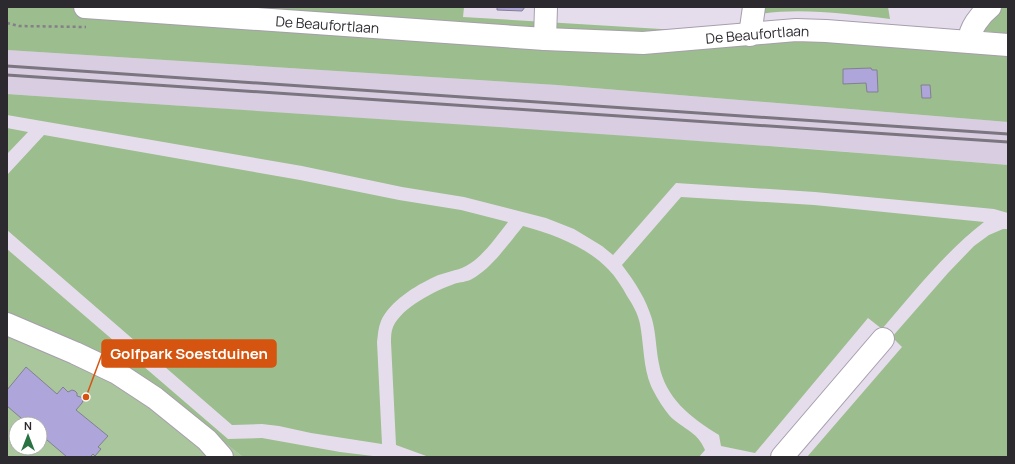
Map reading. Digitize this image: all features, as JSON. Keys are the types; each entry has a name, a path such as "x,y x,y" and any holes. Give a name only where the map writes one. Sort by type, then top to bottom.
{"street":[{"path":"545,39 546,7"},
{"path":"750,35 754,7"},
{"path":"969,41 969,35 982,14 990,7"},
{"name":"De Beaufortlaan","path":"86,17 643,43 796,30 826,30 1008,45"},
{"path":"7,324 76,353 117,373 155,398 184,421 207,440 222,457"},
{"path":"782,457 884,339"}],"path":[{"path":"7,23 19,26 86,17"}],"shaded area":[{"path":"7,50 557,85 1008,122 1008,165 812,149 7,94"}],"green space":[{"path":"7,7 464,7 463,17 1008,50 1008,122 557,85 7,50"},
{"path":"754,7 888,7 890,19 805,11 754,15"},
{"path":"1004,7 1008,7 1008,34 975,30 976,24"},
{"path":"7,94 633,136 1008,165 1008,213 994,209 815,192 676,183 613,255 602,246 574,229 546,218 464,197 402,187 302,166 7,115"},
{"path":"7,128 28,132 7,154"},
{"path":"44,135 461,210 508,222 489,246 472,262 462,268 438,275 419,285 390,307 381,321 377,342 382,444 311,433 279,426 262,424 232,425 7,230 7,175"},
{"path":"681,197 814,205 984,222 943,259 882,329 868,318 755,453 721,446 719,435 689,414 673,397 662,376 650,312 640,291 622,265"},
{"path":"523,226 557,237 579,247 599,261 616,279 638,317 646,371 651,386 670,416 691,432 702,444 705,450 699,457 429,457 396,445 391,333 397,320 411,306 429,295 454,284 470,280 479,274 500,255"},
{"path":"1003,229 1008,229 1008,457 807,457 902,347 892,337 948,273 974,246 989,235"},
{"path":"7,249 228,439 262,438 340,452 381,457 243,457 131,370 7,312"},
{"path":"7,312 131,370 243,457 7,457"}],"building":[{"path":"497,7 525,7 522,11 497,10"},
{"path":"871,68 872,70 877,70 878,92 867,92 866,83 843,84 843,69"},
{"path":"921,85 930,85 931,98 922,98"},
{"path":"26,367 57,394 63,387 68,392 72,390 75,391 77,396 84,398 76,410 108,436 98,447 101,449 95,456 93,454 90,457 67,457 48,441 48,416 19,416 7,406 7,390"}],"railway":[{"path":"7,66 1008,134"},
{"path":"7,75 1008,142"}],"place":[{"name":"Golfpark Soestduinen","path":"86,397"}]}
